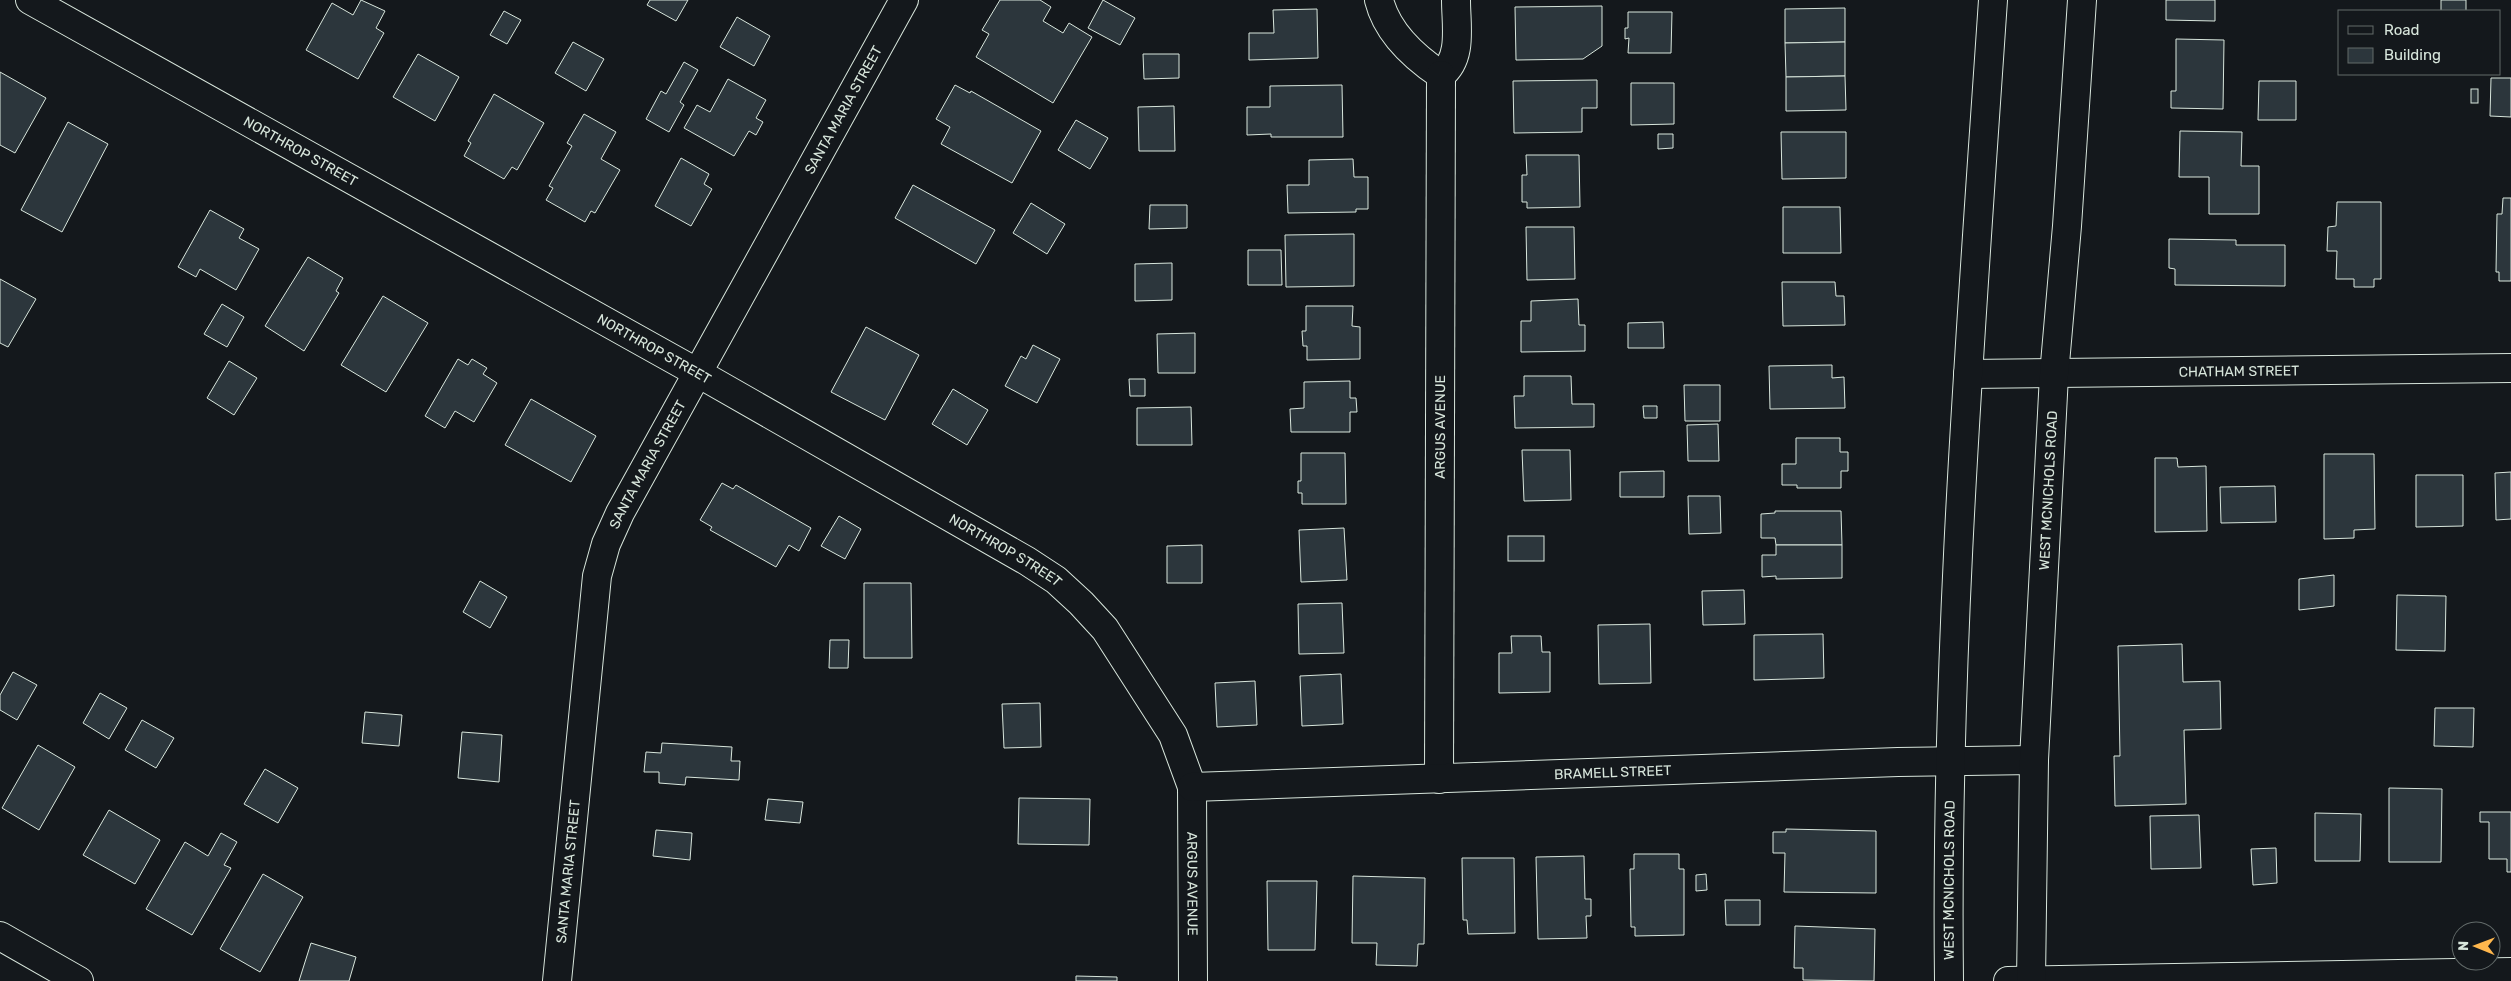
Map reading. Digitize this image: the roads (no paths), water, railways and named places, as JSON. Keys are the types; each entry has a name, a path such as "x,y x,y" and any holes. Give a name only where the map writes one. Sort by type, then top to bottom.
{"street":[{"name":"NORTHROP STREET","path":"30,0 698,373 1027,561 1056,580 1082,603 1105,630 1173,736 1192,787"},
{"name":"SANTA MARIA STREET","path":"557,981 597,576 606,544 620,513 904,0"},
{"path":"1379,0 1381,10 1400,39 1420,61 1441,75 1448,69 1456,55 1456,0"},
{"name":"WEST MCNICHOLS ROAD","path":"1950,981 1948,879 1956,548 1993,0"},
{"name":"WEST MCNICHOLS ROAD","path":"2031,981 2034,760 2054,375 2067,226 2082,0"},
{"name":"ARGUS AVENUE","path":"1439,778 1441,75"},
{"name":"CHATHAM STREET","path":"1968,374 2054,375 2511,368"},
{"name":"BRAMELL STREET","path":"1192,787 2034,760"},
{"name":"ARGUS AVENUE","path":"1192,787 1193,981"},
{"path":"0,936 79,981"},
{"path":"2008,981 2511,972"}]}
